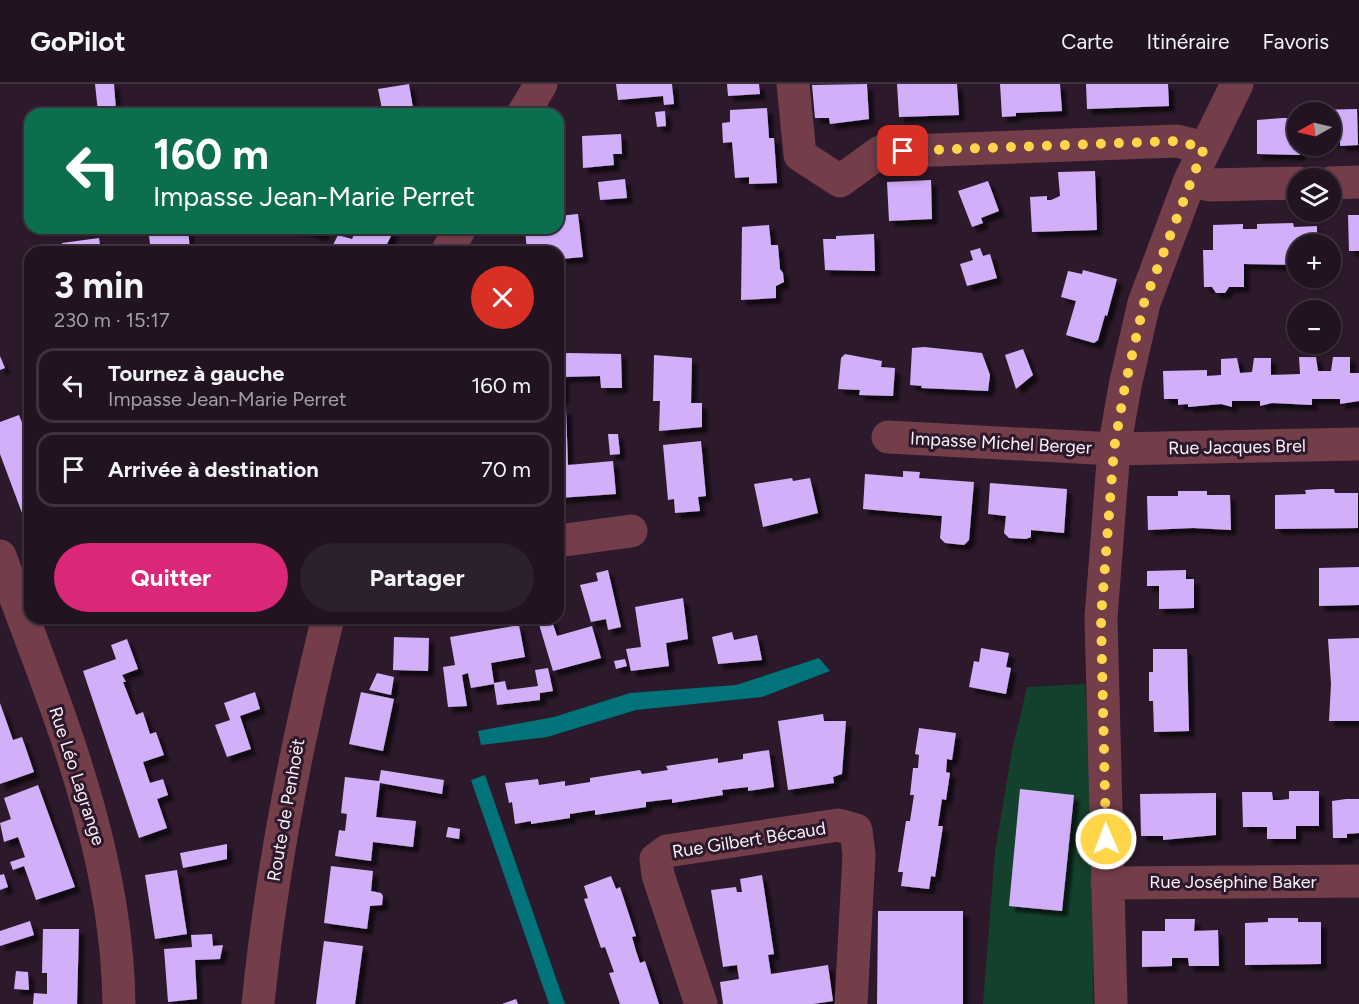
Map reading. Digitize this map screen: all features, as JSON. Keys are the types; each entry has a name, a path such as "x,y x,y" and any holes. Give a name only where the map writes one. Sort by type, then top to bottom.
{"street":[{"path":"527,108 541,84"},
{"path":"793,84 800,154 840,181 880,152 1177,141 1204,148"},
{"path":"1111,1004 1101,618 1114,449 1125,386 1144,303 1190,180 1237,84"},
{"path":"1190,180 1210,185 1287,183"},
{"path":"1341,183 1359,182"},
{"name":"Impasse Michel Berger","path":"888,436 1114,449"},
{"name":"Rue Jacques Brel","path":"1114,449 1359,444"},
{"path":"564,540 631,531"},
{"name":"Rue Léo Lagrange","path":"0,555 24,621"},
{"name":"Rue Léo Lagrange","path":"25,624 91,807 106,868 113,912 119,1004"},
{"name":"Route de Penhoët","path":"258,1004 264,941 299,735 327,624"},
{"name":"Rue Gilbert Bécaud","path":"701,1004 658,875 656,859 667,851 838,825 856,830 859,855 851,1004"},
{"name":"Rue Joséphine Baker","path":"1107,883 1359,881"}],"green space":[{"path":"1085,684 1092,804 1093,1004 983,1004 995,852 1012,751 1027,687"}],"water":[{"path":"819,658 830,671 762,697 636,710 547,737 481,745 478,731 554,717 630,693 736,685"},
{"path":"485,775 565,1004 549,1004 471,780"}],"building":[{"path":"95,84 114,84 116,108 98,108"},
{"path":"409,84 413,108 382,108 378,89"},
{"path":"616,84 672,84 674,104 664,105 663,96 618,100"},
{"path":"727,84 759,84 760,94 728,96"},
{"path":"867,84 869,119 830,124 829,118 815,118 812,85"},
{"path":"897,84 957,84 959,115 899,117"},
{"path":"1000,84 1060,84 1062,111 1016,113 1016,116 1002,117"},
{"path":"1086,84 1168,84 1169,106 1087,109"},
{"path":"767,108 769,138 774,138 777,183 749,184 749,177 735,178 732,142 723,143 722,123 730,122 730,110"},
{"path":"1341,109 1357,109 1358,145 1341,146"},
{"path":"665,111 666,126 657,127 655,112"},
{"path":"1287,118 1287,155 1257,154 1257,120"},
{"path":"621,134 622,154 613,154 614,165 583,168 582,136"},
{"path":"1095,171 1097,230 1032,232 1030,197 1047,196 1047,200 1051,200 1060,196 1058,172"},
{"path":"625,179 627,198 600,200 598,182"},
{"path":"931,180 932,219 889,221 887,182"},
{"path":"988,181 999,211 981,218 983,223 972,227 958,191"},
{"path":"578,214 583,257 564,259 564,246 526,246 526,234 564,234 564,215"},
{"path":"1348,215 1359,215 1359,251 1349,251"},
{"path":"1293,223 1294,227 1317,226 1317,234 1287,234 1287,265 1244,264 1244,287 1229,287 1225,293 1216,293 1212,287 1204,287 1203,250 1213,250 1213,225 1243,224 1243,229 1257,229 1257,224"},
{"path":"769,225 771,245 778,245 780,269 784,282 776,286 776,298 741,300 742,227"},
{"path":"149,234 188,234 190,246 150,246"},
{"path":"354,234 392,234 386,246 332,246 338,235 352,239"},
{"path":"874,234 875,271 825,270 823,239"},
{"path":"99,238 100,246 62,246 62,243"},
{"path":"980,248 983,256 990,254 997,278 967,286 960,264 973,260 970,251"},
{"path":"1083,270 1117,279 1107,316 1105,315 1098,340 1094,343 1066,335 1076,301 1061,297 1068,271 1082,274"},
{"path":"924,347 982,353 990,375 988,391 921,388 922,386 910,385 912,348"},
{"path":"1023,349 1033,375 1016,389 1005,355"},
{"path":"564,354 621,354 622,388 601,388 600,376 564,377"},
{"path":"845,354 882,361 881,367 895,368 893,396 859,395 860,390 838,389 841,358"},
{"path":"654,355 692,358 691,403 702,403 702,427 659,431 660,401 653,401"},
{"path":"0,356 5,368 0,370"},
{"path":"1299,357 1316,357 1318,371 1331,371 1333,357 1350,357 1350,373 1359,373 1359,401 1340,404 1340,399 1312,399 1312,405 1272,403 1260,406 1260,401 1232,401 1232,407 1221,404 1188,407 1188,404 1178,405 1178,399 1164,399 1163,371 1207,370 1207,376 1221,375 1221,359 1237,358 1240,373 1252,372 1254,358 1271,358 1271,375 1300,374"},
{"path":"564,409 566,409 568,465 613,461 616,494 564,498"},
{"path":"19,415 24,428 24,512 22,513 0,454 0,422"},
{"path":"608,434 618,434 620,454 610,455"},
{"path":"701,441 706,496 698,497 700,511 675,513 674,499 668,500 663,445"},
{"path":"903,471 920,472 919,478 974,482 969,540 964,545 945,543 940,538 942,516 863,509 865,474 903,477"},
{"path":"792,478 793,481 810,478 818,513 763,527 754,484"},
{"path":"990,483 1067,489 1064,533 1031,530 1031,537 1026,539 1009,538 1004,533 1006,516 988,514"},
{"path":"1334,489 1335,493 1358,493 1358,528 1275,529 1275,495 1306,494 1305,490"},
{"path":"1178,491 1207,491 1207,495 1230,495 1231,530 1193,528 1148,530 1147,496 1178,496"},
{"path":"1359,567 1359,605 1319,606 1319,568"},
{"path":"608,570 621,627 608,630 606,619 591,622 580,585 598,581 596,573"},
{"path":"1186,570 1186,579 1194,579 1194,608 1159,609 1159,586 1147,586 1147,571"},
{"path":"683,598 688,639 666,643 669,666 631,671 626,649 641,647 635,607"},
{"path":"539,624 553,624 557,636 592,626 601,658 553,671"},
{"path":"519,625 525,657 491,663 494,683 505,681 507,690 538,686 535,670 548,668 553,691 540,693 540,700 497,705 494,684 471,688 468,673 462,675 467,706 448,707 443,667 455,665 450,637"},
{"path":"732,632 734,640 757,635 762,660 718,664 712,637"},
{"path":"394,637 429,638 428,671 393,670"},
{"path":"1359,638 1359,721 1329,721 1331,684 1328,639"},
{"path":"127,639 138,669 122,675 126,682 123,682 136,715 143,712 150,734 156,732 164,755 143,762 150,783 163,779 168,795 157,799 167,828 139,838 83,671 116,659 111,645"},
{"path":"981,648 1009,653 1006,667 1011,668 1006,694 969,687 974,661 979,662"},
{"path":"1153,649 1187,649 1189,731 1154,732 1153,701 1149,701 1149,672 1153,672"},
{"path":"625,659 627,666 616,669 614,661"},
{"path":"377,673 394,677 391,695 369,690"},
{"path":"255,692 260,709 240,716 251,749 227,757 215,725 230,720 224,703"},
{"path":"361,692 394,699 383,751 349,744"},
{"path":"0,703 13,740 22,737 34,772 0,784"},
{"path":"823,714 824,721 846,721 842,774 833,777 834,783 788,790 778,721"},
{"path":"919,728 956,733 952,760 947,759 946,772 950,773 946,800 942,799 938,826 943,826 935,877 931,876 929,889 901,886 903,872 898,872 906,821 910,821 914,795 910,795 913,768 918,768 919,755 915,754"},
{"path":"769,750 774,787 748,791 748,787 722,790 723,795 672,803 672,799 646,802 646,807 595,815 595,810 570,814 570,818 531,824 531,821 515,824 512,802 509,803 505,783 538,779 539,785 565,781 565,786 590,782 590,778 640,770 642,774 668,770 666,766 718,758 718,763 743,759 743,754"},
{"path":"381,770 444,780 442,794 380,783 376,817 416,821 413,847 373,842 371,861 335,856 339,830 345,831 347,814 341,813 345,777 379,781"},
{"path":"38,785 75,887 36,900 24,866 13,870 10,862 25,857 18,837 4,842 0,823 11,819 4,798"},
{"path":"1020,789 1074,795 1062,911 1009,906"},
{"path":"1289,791 1319,791 1319,826 1296,826 1296,839 1267,839 1267,827 1243,827 1242,792 1272,792 1273,800 1280,800 1289,799"},
{"path":"1216,793 1216,835 1163,840 1163,836 1141,836 1140,794"},
{"path":"1359,799 1359,833 1347,834 1347,838 1333,838 1332,801"},
{"path":"448,827 460,829 459,839 446,837"},
{"path":"227,844 227,859 183,868 180,853"},
{"path":"331,866 373,871 371,891 381,893 383,896 382,905 370,906 367,929 324,923"},
{"path":"177,870 187,934 155,939 145,875"},
{"path":"4,874 8,887 0,890 0,875"},
{"path":"762,875 774,954 768,955 771,974 828,965 833,1001 813,1004 723,1004 720,982 739,979 737,965 723,967 711,890 736,887 737,892 742,892 740,879"},
{"path":"611,876 616,889 620,887 636,936 632,937 640,963 645,961 659,1004 620,1004 609,973 614,972 605,947 601,948 584,899 588,898 584,886"},
{"path":"878,911 963,911 963,1004 877,1004"},
{"path":"1268,918 1298,918 1298,922 1321,922 1321,964 1245,965 1245,923 1268,922"},
{"path":"1165,919 1195,919 1194,931 1218,930 1219,966 1189,966 1188,958 1172,958 1172,966 1142,967 1142,931 1165,931"},
{"path":"30,921 34,935 0,946 0,931"},
{"path":"43,929 79,929 77,1004 33,1004 34,993 47,994 47,973 42,973"},
{"path":"212,934 213,946 223,945 220,959 195,960 197,999 168,1002 164,949 192,947 191,935"},
{"path":"324,941 363,946 355,1004 316,1004"},
{"path":"16,971 28,972 29,990 14,989"},
{"path":"516,999 518,1004 502,1004"}],"route":[{"path":"903,151 1177,141 1204,148 1144,303 1125,386 1114,449 1101,618 1106,839"}]}
